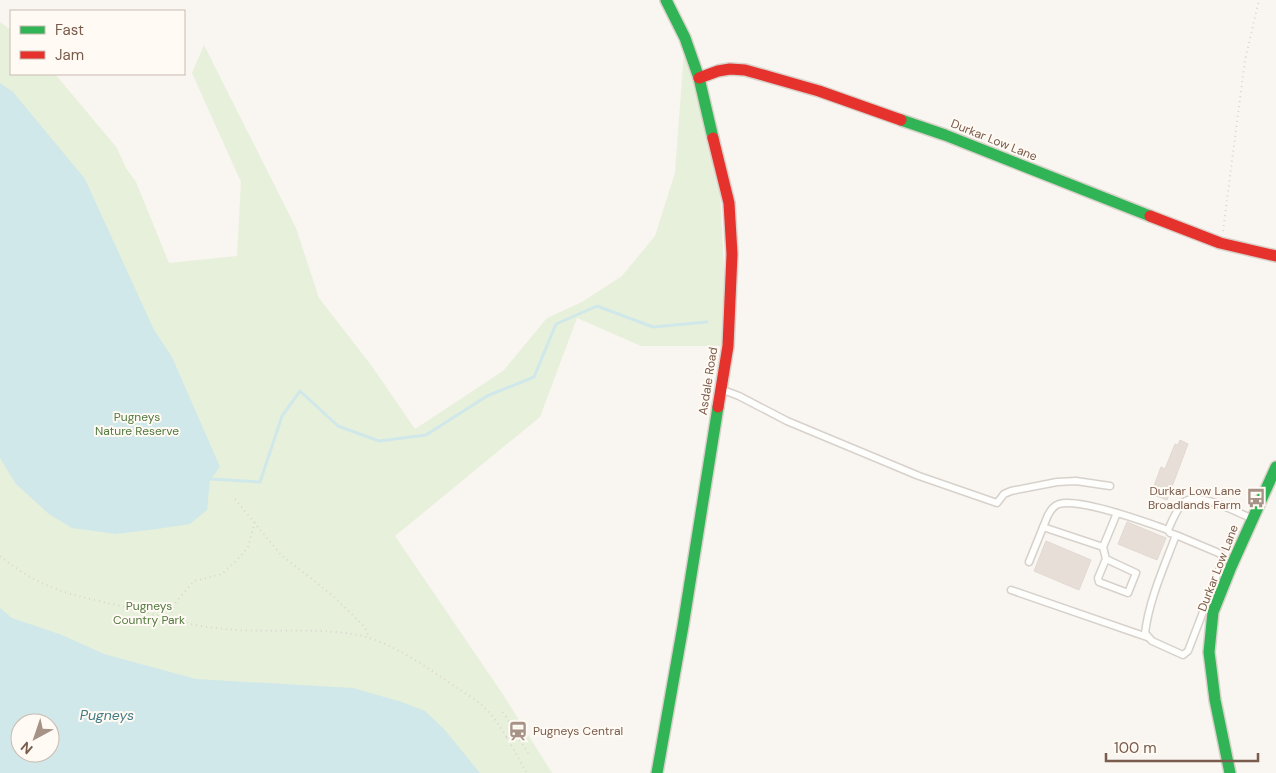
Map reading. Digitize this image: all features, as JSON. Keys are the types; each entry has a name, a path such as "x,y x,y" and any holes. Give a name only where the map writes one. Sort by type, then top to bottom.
{"street":[{"name":"Asdale Road","path":"657,773 683,626 728,346 732,254 728,203 699,78 686,38 666,0"},
{"name":"Durkar Low Lane","path":"699,78 730,69 819,91 945,135 1220,243 1276,256"},
{"name":"Durkar Low Lane","path":"1230,773 1209,652 1213,612 1252,518 1276,467"}],"lane":[{"path":"720,389 739,396 787,421 902,468 997,503 1004,494 1011,490 1057,482 1076,481 1110,486"},
{"path":"1168,530 1182,504 1188,500 1205,500 1252,518"},
{"path":"1011,590 1148,638 1183,655 1188,651 1223,560 1221,554 1170,533 1168,530 1117,513 1068,503 1051,509 1029,562"},
{"path":"1106,559 1136,573 1128,593 1099,582 1098,578 1106,559 1103,547 1117,513"},
{"path":"1043,527 1103,547"},
{"path":"1148,638 1145,633 1146,622 1176,535"}],"path":[{"path":"1220,243 1245,60 1259,0"},
{"path":"235,499 281,555 332,595 365,627 369,638"},
{"path":"169,618 176,602 194,581 222,574 237,560 248,547 255,521"},
{"path":"0,556 15,568 40,583 66,593 169,618 214,628 327,631 354,634 383,643 483,706 506,738 527,773"},
{"path":"503,712 529,754"},
{"path":"506,738 515,732"}],"green space":[{"name":"Pugneys Country Park","path":"0,22 10,29 10,75 56,75 117,148 126,168 136,182 169,263 237,256 241,182 192,73 204,45 296,228 319,298 371,365 415,429 503,371 547,318 582,302 622,276 655,236 675,173 685,38 718,154 728,346 641,346 577,318 540,417 395,536 504,696 552,773 0,773"}],"water":[{"path":"0,83 13,92 85,179 154,330 172,357 220,467 210,480 207,510 190,524 116,534 72,528 49,514 16,484 0,458"},
{"name":"Pugneys","path":"0,608 12,618 62,635 104,654 196,679 353,688 402,702 425,711 444,729 480,773 0,773"}],"building":[{"path":"1180,440 1188,444 1167,500 1154,495 1157,487 1154,486 1161,467 1165,469 1175,444 1178,445"},
{"path":"1127,522 1166,538 1157,560 1118,544"},
{"path":"1046,541 1091,560 1079,590 1034,571"}],"waterway":[{"path":"210,479 260,482 282,416 300,391 338,426 379,441 426,435 487,396 534,377 556,324 597,306 653,327 707,322"}],"traffic: fast":[{"path":"666,0 685,38 699,78 713,138"},
{"path":"901,120 945,135 1150,216"},
{"path":"657,773 718,407"},
{"path":"1230,773 1215,700 1209,652 1213,612 1276,467"}],"traffic: jam":[{"path":"699,78 718,71 730,69 745,70 819,91 901,120"},
{"path":"713,138 729,203 732,254 728,346 718,407"},
{"path":"1150,216 1220,243 1276,256"}],"place":[{"name":"Durkar Low Lane Broadlands Farm","path":"1256,498"},
{"name":"Pugneys Central","path":"518,731"}],"park label":[{"name":"Pugneys Nature Reserve","path":"137,424"}]}
